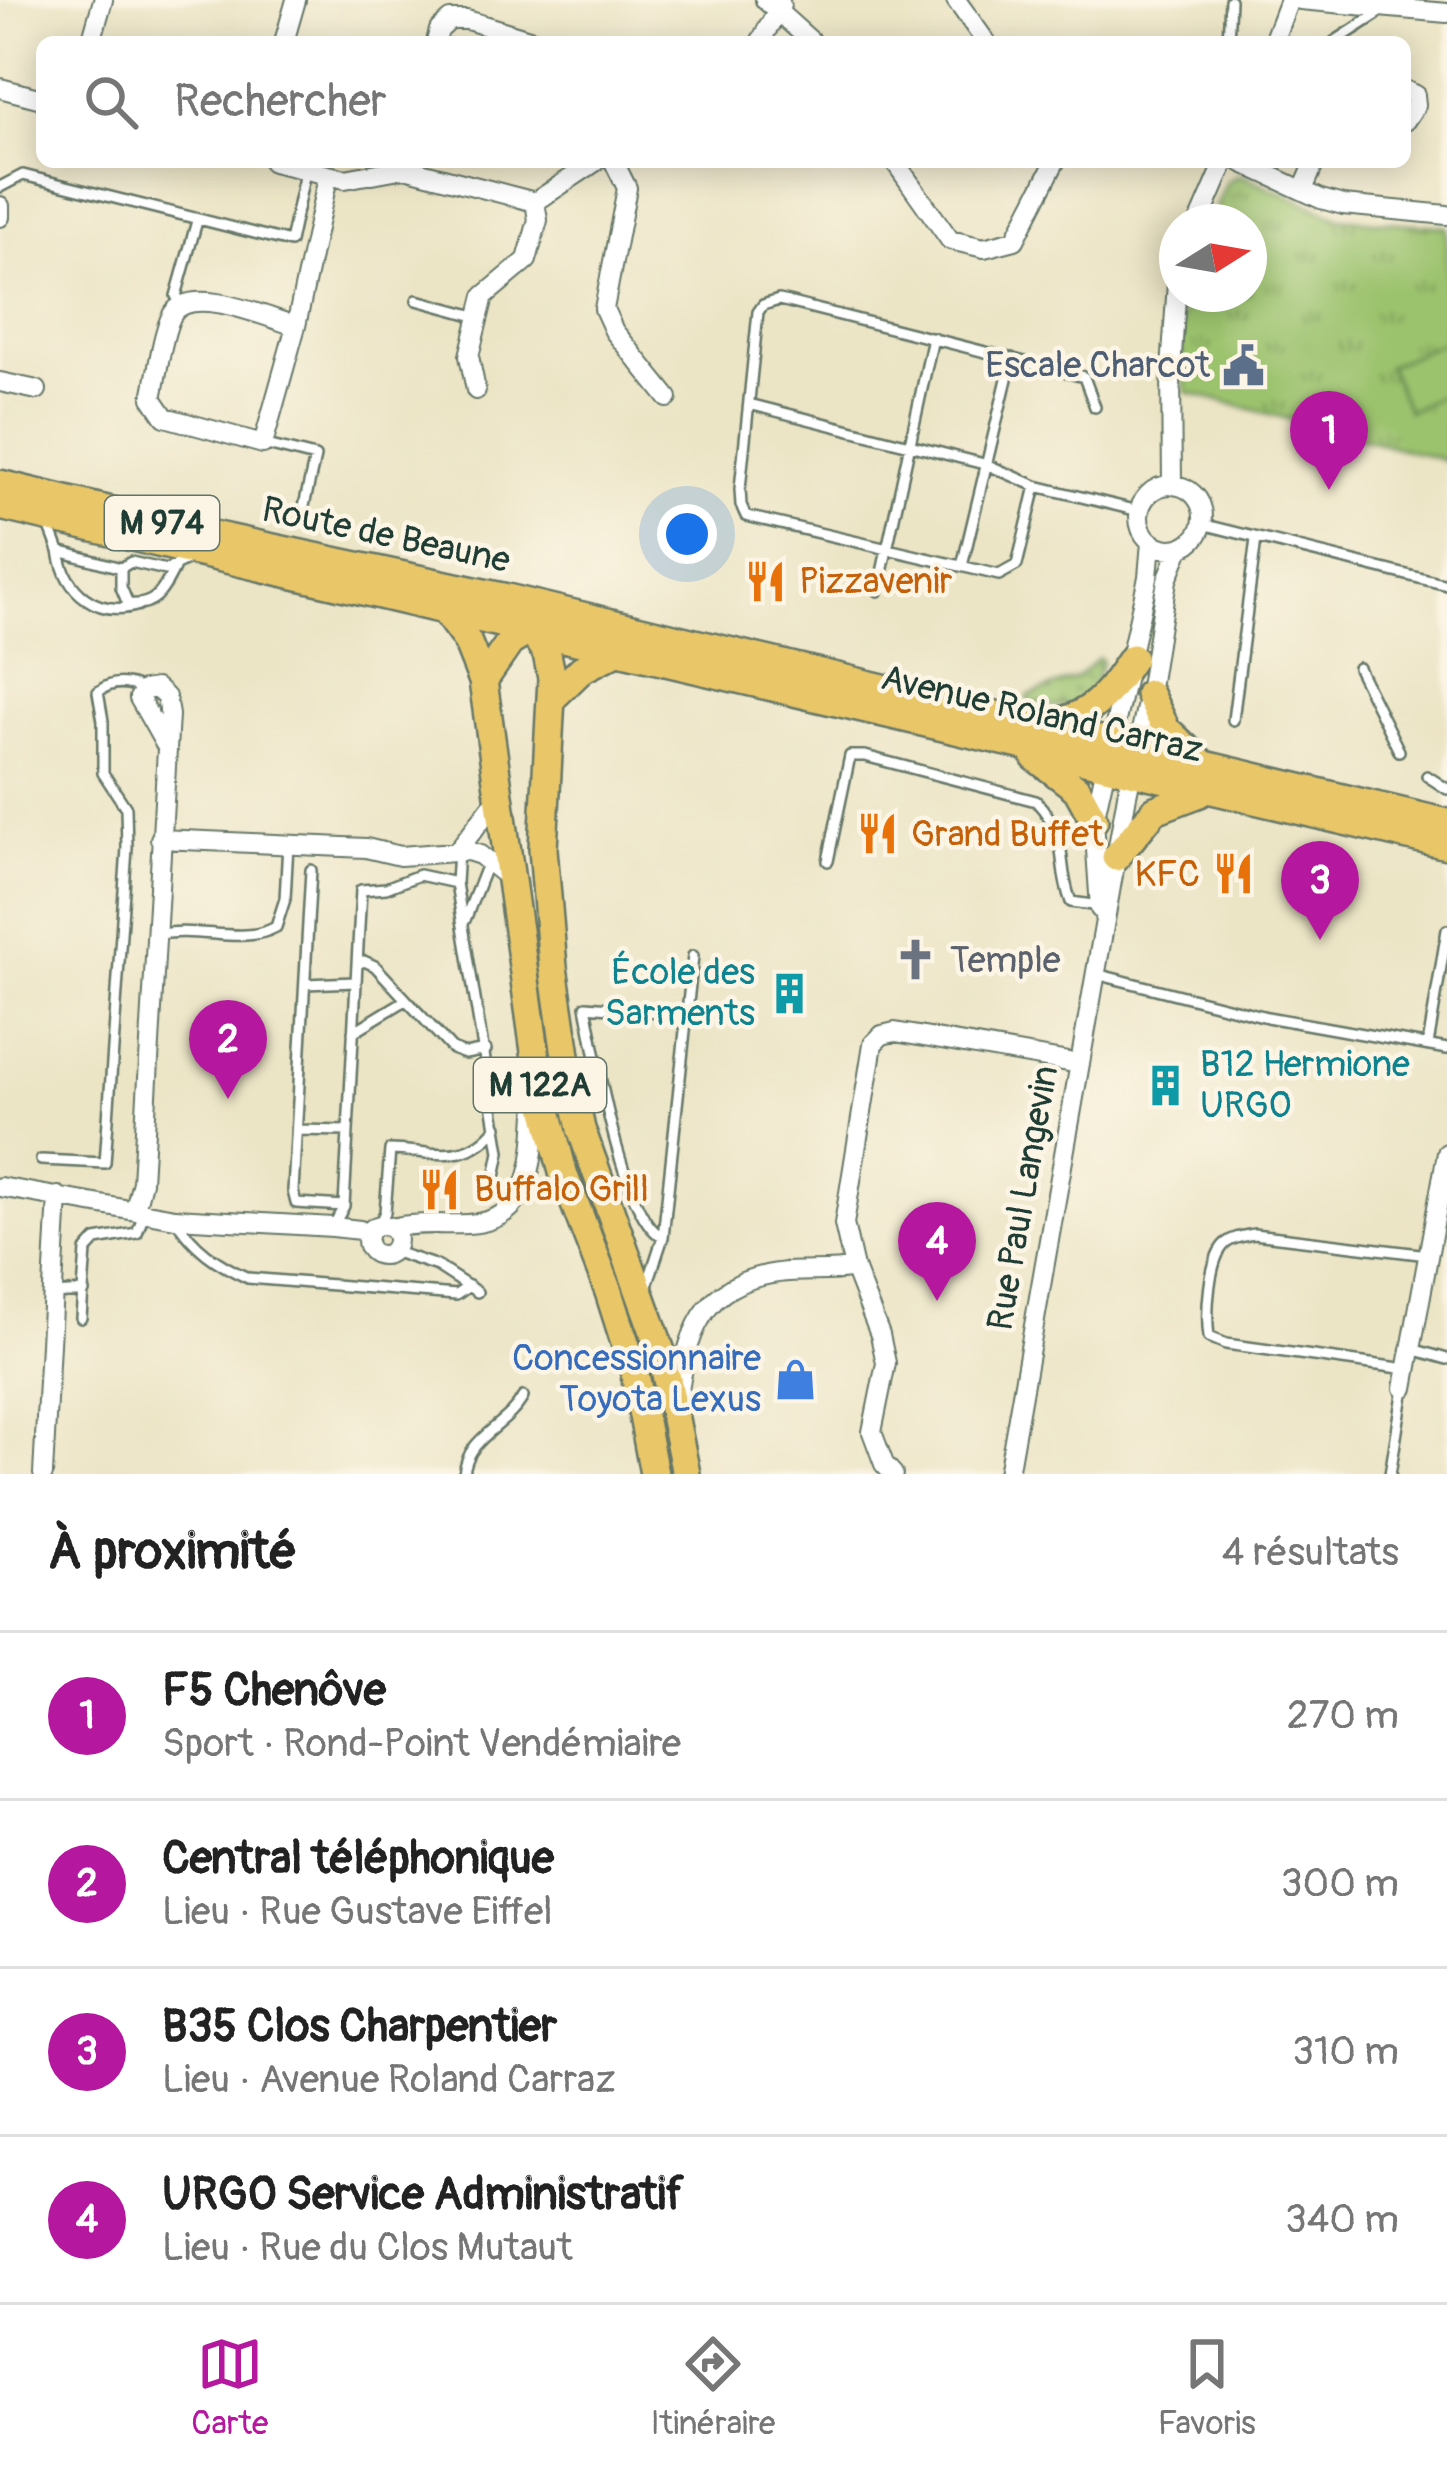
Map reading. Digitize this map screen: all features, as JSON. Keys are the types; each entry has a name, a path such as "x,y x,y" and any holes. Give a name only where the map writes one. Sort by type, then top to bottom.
{"main road":[{"name":"Route de Beaune","path":"0,484 686,642"},
{"name":"Route de Beaune","path":"0,506 186,561 444,610 621,650"},
{"name":"M 122A","path":"507,598 547,654 552,698 542,849 559,1018 581,1129 644,1297 676,1414 686,1474"},
{"name":"M 122A","path":"444,610 467,641 483,681 498,798 499,870 539,1080 563,1176 635,1374 655,1474"},
{"path":"483,681 510,642 565,613"},
{"name":"Avenue Roland Carraz","path":"686,642 1029,736"},
{"path":"552,698 582,669 621,650"},
{"name":"Avenue Roland Carraz","path":"621,650 1206,778 1446,824"},
{"path":"1094,820 1077,789 1029,736 1091,710 1105,699 1132,658"},
{"path":"1116,856 1155,810 1206,778 1166,729 1149,694"}],"street":[{"path":"93,36 103,0"},
{"path":"286,36 296,0"},
{"path":"956,0 982,36"},
{"path":"1276,36 1288,0"},
{"path":"1300,0 1381,3 1447,13"},
{"path":"763,36 776,5 807,36"},
{"path":"438,36 450,20 467,20 519,36"},
{"path":"0,88 36,97"},
{"path":"294,168 345,179 393,168"},
{"path":"416,168 535,202 587,168"},
{"path":"617,168 627,188 604,309 614,331 668,398"},
{"path":"900,168 950,240 984,248 1015,241 1052,168"},
{"path":"1207,204 1222,168"},
{"path":"1254,168 1343,205 1447,215"},
{"path":"1303,190 1312,168"},
{"path":"296,326 209,301 189,301 172,314 152,398 165,417 262,444 296,326 328,177"},
{"path":"476,391 470,356 484,296 527,260 538,220 535,202"},
{"path":"0,206 0,217"},
{"path":"1172,485 1175,312"},
{"path":"0,382 37,390"},
{"path":"1123,758 1132,658 1148,577 1150,542 1139,523 1139,512 1154,489 1172,485 1193,494 1202,508 1202,524 1194,539 1169,549 1150,542"},
{"path":"1123,758 1149,694 1168,580 1180,548"},
{"path":"140,1210 169,716 166,697 155,688 144,689"},
{"name":"Rue Paul Langevin","path":"1101,934 1094,820 1123,758"},
{"name":"Rue Paul Langevin","path":"1008,1474 1116,856 1123,758"},
{"path":"458,850 498,798"},
{"path":"160,839 365,848 400,856 458,850 499,870"},
{"path":"892,1474 872,1432 886,1363 844,1224 873,1044 896,1032 1080,1064"},
{"path":"0,1187 175,1218 360,1230 475,1224 497,1219 512,1208 525,1188 539,1080"},
{"path":"1408,1369 1447,1153"},
{"path":"43,1474 58,1196"},
{"path":"379,1230 397,1239 392,1251"},
{"path":"676,1414 684,1354 700,1315 736,1282 780,1272 830,1274 854,1268"}],"lane":[{"path":"1228,36 1230,0"},
{"path":"1344,36 1376,16 1381,3"},
{"path":"0,187 23,175 290,242 305,171"},
{"path":"184,304 176,296 197,221"},
{"path":"416,300 479,317"},
{"path":"1036,486 1017,565 999,575 746,516 740,489 758,312 771,302 788,302 1084,376 1095,407"},
{"path":"878,591 933,338"},
{"path":"962,566 1012,358"},
{"path":"749,404 988,466 1036,486 1139,512"},
{"path":"262,444 315,458 304,506"},
{"path":"46,517 62,570 72,589 88,600 123,610 139,605 162,593 186,561"},
{"path":"1202,524 1447,585"},
{"path":"1233,720 1256,539"},
{"path":"59,550 122,568 131,562 186,561"},
{"path":"122,568 123,596 128,604 139,605"},
{"path":"1358,668 1399,751"},
{"path":"41,1160 105,1163 128,848 126,808 103,773 98,692 130,682 144,689"},
{"path":"827,862 850,756 865,756 1036,801 1053,819 1063,844 1065,887 1071,902 1100,906"},
{"path":"1427,776 1447,788"},
{"path":"155,935 198,930 247,938 276,927 285,899 288,844"},
{"path":"458,850 456,884 500,1152 494,1182"},
{"path":"310,870 293,1191 296,1203 344,1206"},
{"path":"465,920 499,870"},
{"path":"334,1227 344,1206 361,890 386,888 419,875 456,884"},
{"path":"1427,1045 1447,930"},
{"path":"644,1297 663,1237 694,956"},
{"path":"357,964 364,961 375,966 452,1049 465,1054 486,1050"},
{"path":"1096,974 1267,1017 1447,1049"},
{"path":"304,984 356,982"},
{"path":"353,1032 406,1000"},
{"path":"663,1237 644,1223 619,1155 586,1006 685,1014"},
{"path":"379,1230 390,1150 459,1154 485,1143 497,1127"},
{"path":"297,1130 348,1130"},
{"path":"81,1318 86,1251 96,1240 137,1233 140,1210"},
{"path":"175,1218 187,1237 218,1264 248,1278 456,1295 473,1289 437,1266 392,1251"},
{"path":"1428,1255 1254,1234 1231,1239 1221,1248 1205,1310 1209,1337 1226,1344 1408,1369 1447,1359"},
{"path":"52,1294 84,1292"},
{"path":"1390,1474 1408,1369"},
{"path":"464,1474 475,1444 518,1408 523,1397"}],"green space":[{"path":"1241,175 1340,218 1447,227 1447,461 1186,392 1181,343 1184,312 1267,312 1267,204 1217,204 1227,181"},
{"path":"1447,341 1447,393 1408,411 1388,366"},
{"path":"1098,658 1102,661 1092,687 1077,702 1056,707 1028,702 1028,696 1078,677"}],"place":[{"name":"Escale Charcot","path":"1244,365"},
{"name":"F5 Chenôve","path":"1329,490"},
{"name":"Pizzavenir","path":"765,581"},
{"name":"Grand Buffet","path":"877,834"},
{"name":"KFC","path":"1234,874"},
{"name":"B35 Clos Charpentier","path":"1320,940"},
{"name":"Temple","path":"916,960"},
{"name":"École des Sarments","path":"789,993"},
{"name":"B12 Hermione URGO","path":"1166,1085"},
{"name":"Central téléphonique","path":"228,1099"},
{"name":"Buffalo Grill","path":"440,1189"},
{"name":"URGO Service Administratif","path":"937,1301"},
{"name":"Concessionnaire Toyota Lexus","path":"795,1379"}]}
